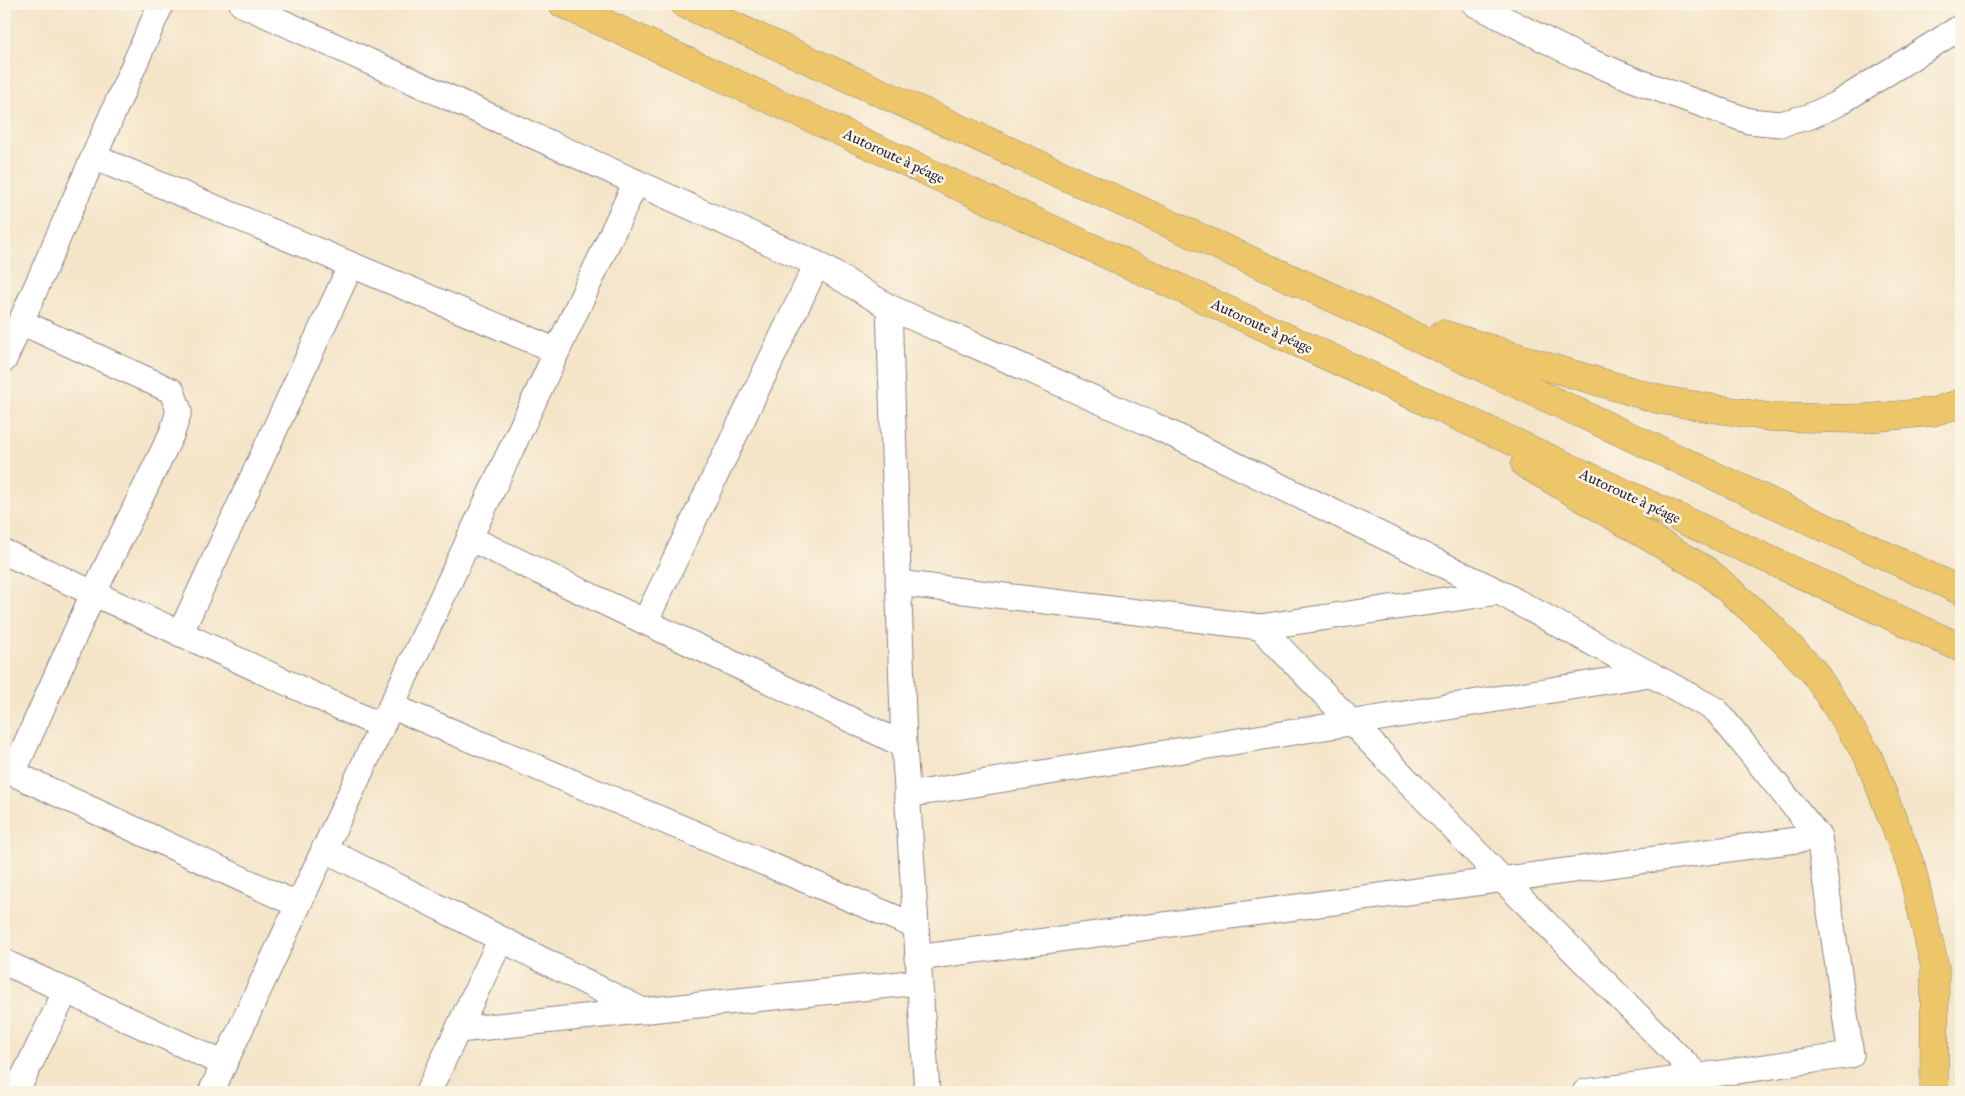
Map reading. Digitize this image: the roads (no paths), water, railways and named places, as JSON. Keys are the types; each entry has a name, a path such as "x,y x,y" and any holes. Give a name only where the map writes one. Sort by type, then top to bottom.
{"highway":[{"name":"Autoroute à péage","path":"563,4 1961,648"},
{"path":"686,4 1329,296 1961,590"},
{"path":"1329,296 1545,366 1661,400 1769,417 1857,419 1934,412 1961,403"},
{"path":"1392,386 1706,571 1767,622 1814,672 1868,756 1911,866 1935,967 1934,1092"}],"street":[{"path":"4,360 161,4"},
{"path":"242,4 816,264 889,306 1153,425 1499,592 1716,710 1819,838 1851,1055 1585,1092"},
{"path":"1475,4 1577,56 1645,84 1749,121 1780,124 1808,116 1836,104 1961,27"},
{"path":"94,157 557,351"},
{"path":"210,1092 636,182"},
{"path":"645,622 816,264"},
{"path":"180,634 351,265"},
{"path":"889,306 904,745 927,1092"},
{"path":"20,322 172,391 179,411 172,432 8,771 298,904"},
{"path":"470,538 904,745"},
{"path":"4,552 180,634 915,926"},
{"path":"898,583 1260,627 1499,592"},
{"path":"1260,627 1503,880 1698,1076"},
{"path":"907,795 1650,674"},
{"path":"917,958 1819,838"},
{"path":"324,849 644,1011"},
{"path":"428,1092 501,938"},
{"path":"4,962 224,1064"},
{"path":"459,1030 919,982"},
{"path":"13,1086 66,991"}]}
